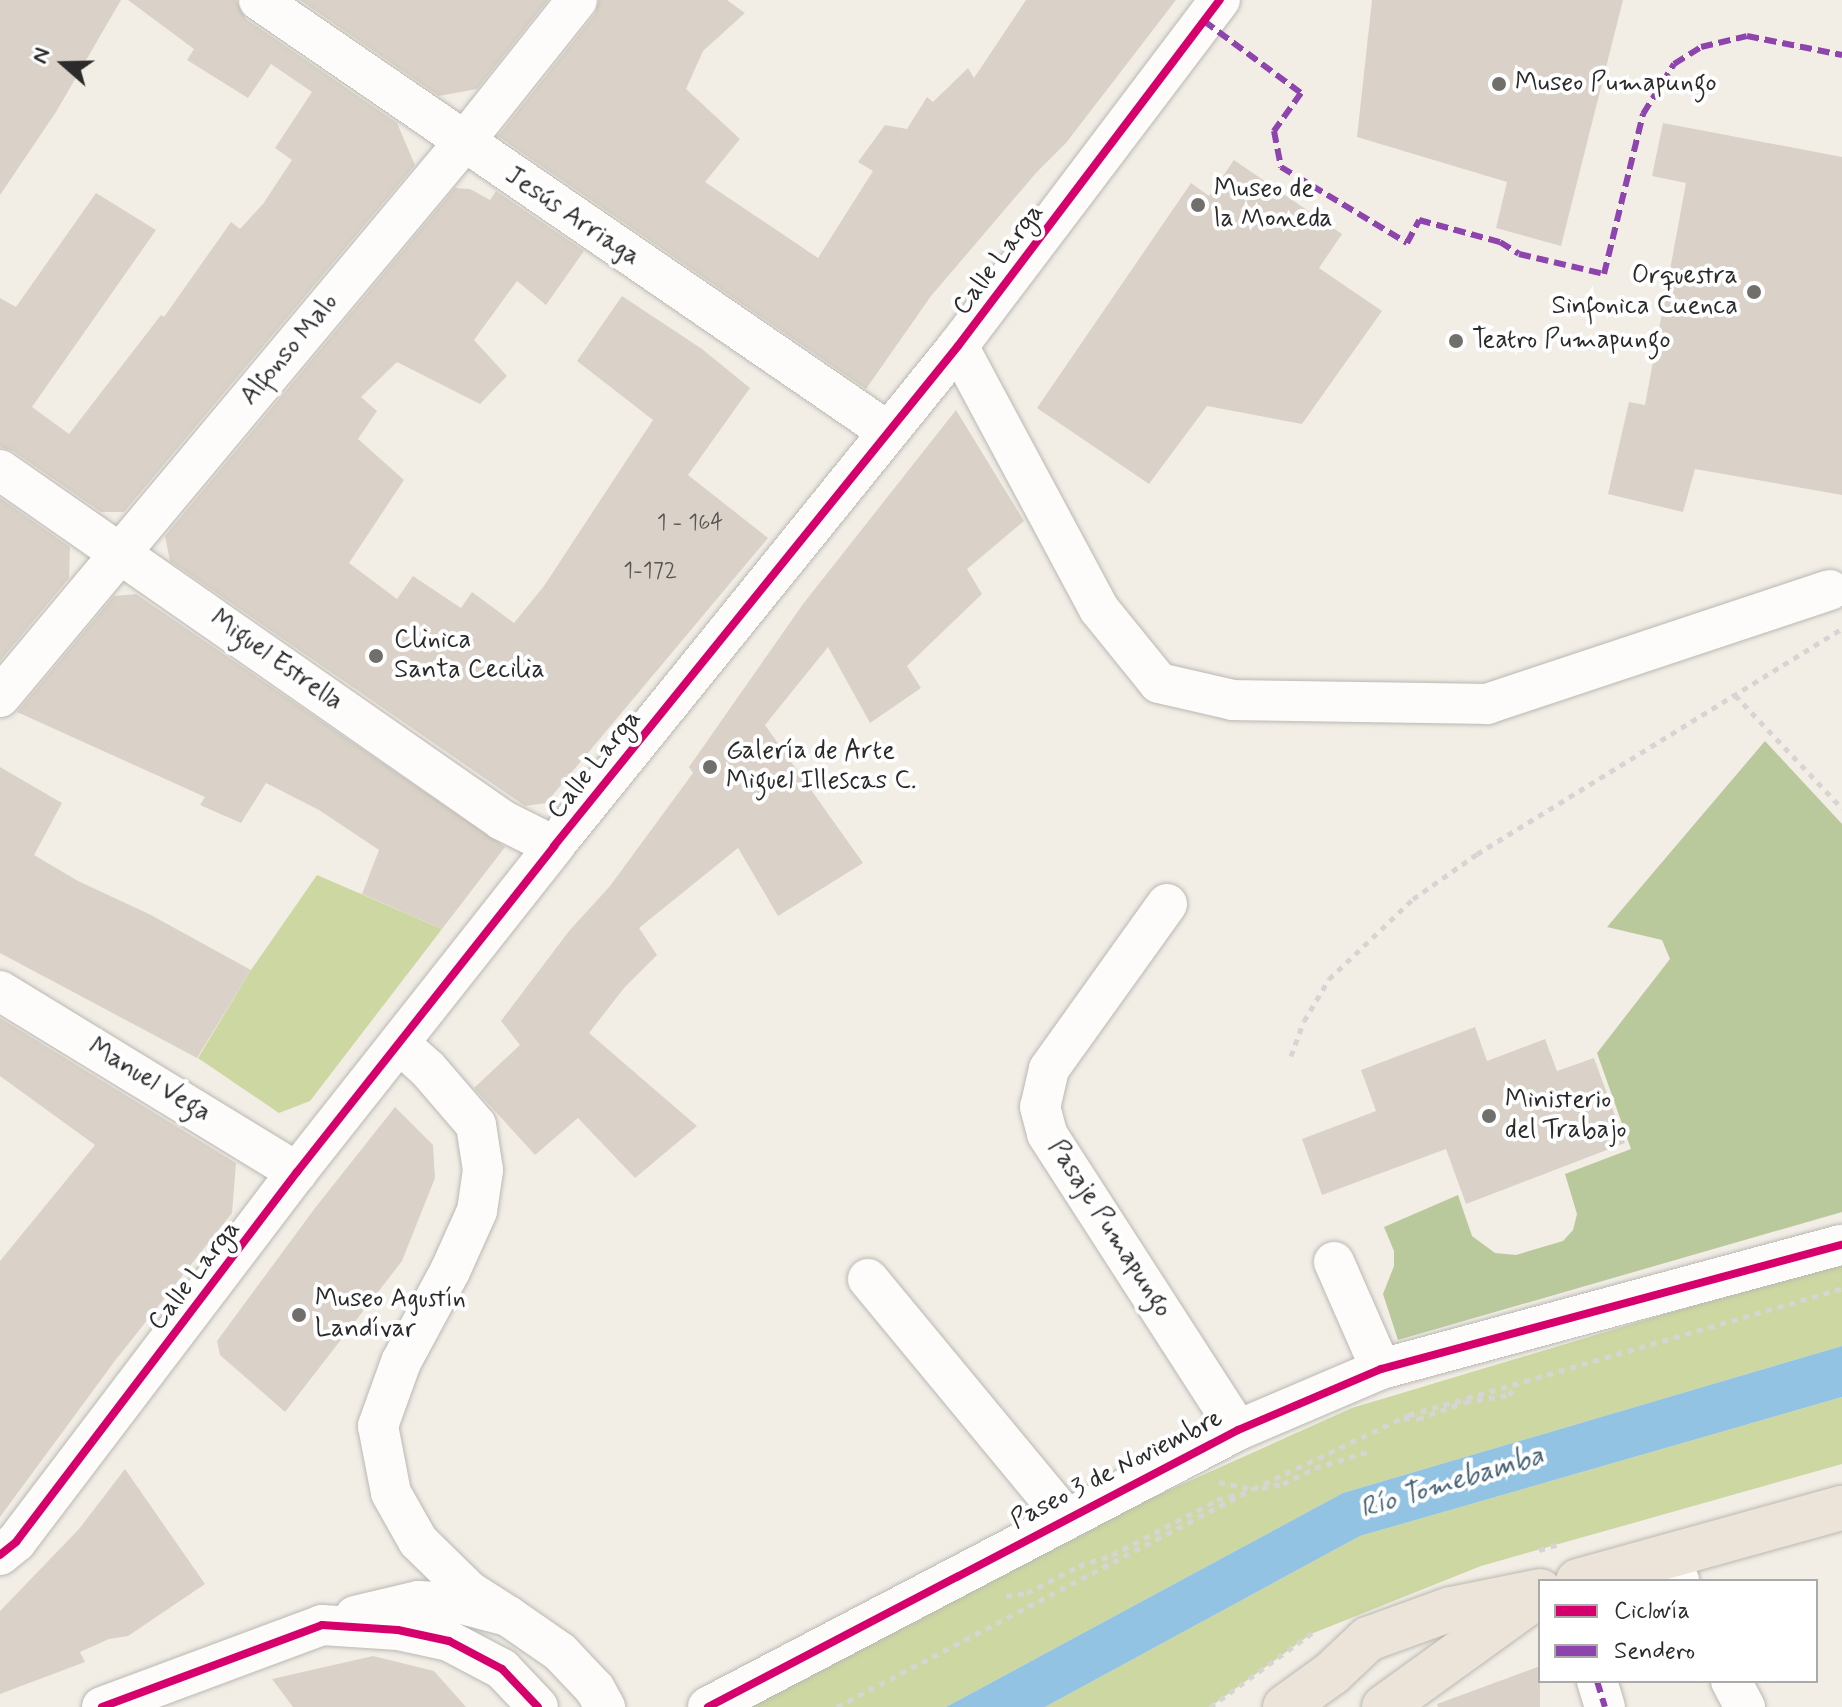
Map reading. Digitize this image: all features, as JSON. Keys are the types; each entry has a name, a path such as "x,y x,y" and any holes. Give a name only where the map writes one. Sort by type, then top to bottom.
{"main road":[{"path":"1592,1579 1672,1568 1842,1508"},
{"path":"1257,1707 1368,1639 1451,1609 1538,1593"},
{"path":"1386,1706 1538,1594"},
{"path":"1285,1707 1332,1673 1368,1639"}],"street":[{"name":"Jesús Arriaga","path":"259,0 887,431"},
{"name":"Alfonso Malo","path":"0,697 464,142 577,0"},
{"name":"Calle Larga","path":"0,1555 16,1542 297,1172 554,846 958,346 1220,0"},
{"path":"958,346 1099,609 1159,683 1233,700 1487,704 1830,590"},
{"name":"Miguel Estrella","path":"0,470 502,820 554,846"},
{"name":"Pasaje Pumapungo","path":"1167,904 1049,1069 1040,1107 1047,1134 1238,1430"},
{"name":"Manuel Vega","path":"0,991 297,1172"},
{"path":"400,1044 427,1068 476,1125 483,1170 477,1211 401,1362 378,1426 391,1493 418,1541 469,1591 560,1652 595,1689 605,1707"},
{"name":"Paseo 3 de Noviembre","path":"708,1707 1238,1430 1381,1369 1842,1245"},
{"path":"1334,1262 1381,1369"},
{"path":"868,1279 1066,1518"},
{"path":"102,1707 322,1625 418,1601 458,1603 508,1616"},
{"path":"322,1625 398,1630 446,1639 502,1669 538,1707"},
{"path":"1598,1683 1605,1707"},
{"path":"1732,1683 1745,1707"}],"path":[{"path":"1291,1056 1304,1021 1329,979 1413,899 1477,854 1842,629"},
{"path":"1735,695 1842,808"},
{"path":"837,1707 1253,1489 1403,1418 1842,1288"},
{"path":"996,1598 1027,1593 1079,1566 1112,1555 1217,1500 1283,1484 1315,1468 1370,1451"}],"green space":[{"path":"1765,741 1842,824 1842,1212 1398,1340 1383,1294 1394,1266 1394,1251 1384,1227 1458,1195 1472,1236 1495,1253 1516,1255 1563,1241 1573,1230 1577,1214 1565,1174 1631,1149 1597,1053 1670,959 1662,940 1607,927"},
{"path":"317,875 442,929 310,1101 279,1113 198,1058 251,970"},
{"path":"1842,1261 1842,1346 1343,1493 946,1707 739,1707 1107,1518 1352,1408"},
{"path":"1842,1397 1842,1464 1481,1566 1311,1634 1210,1707 1045,1707 1360,1536"}],"water":[{"name":"Río Tomebamba","path":"1842,1346 1842,1397 1360,1536 1045,1707 946,1707 1343,1493"}],"building":[{"path":"0,0 121,0 56,112 0,195"},
{"path":"128,0 236,0 246,19 397,123 415,165 124,512 101,512 13,451 0,447 0,298 16,307 96,193 156,230 32,407 69,434 161,315 164,317 231,222 240,229 263,204 292,160 275,148 312,92 271,64 248,98 187,60 194,49"},
{"path":"300,0 548,0 477,89 439,96"},
{"path":"599,0 727,0 745,13 703,51 686,89 740,139 705,182 818,258 873,171 858,162 885,125 907,129 927,97 933,102 968,68 974,78 1026,0 1176,0 1066,143 1036,173 931,296 866,389 498,136 595,14"},
{"path":"1372,0 1623,0 1561,246 1496,228 1507,182 1357,137"},
{"name":"Orquestra Sinfonica Cuenca","path":"1663,123 1842,157 1842,495 1695,469 1683,512 1608,494 1629,402 1645,405 1686,183 1652,176"},
{"path":"1234,160 1342,234 1319,268 1382,311 1302,424 1207,406 1149,484 1037,408 1191,183 1209,196"},
{"path":"455,188 470,189 490,200 496,191 584,251 546,305 517,281 474,340 507,376 480,404 397,362 361,397 377,411 358,439 404,480 349,563 397,599 413,576 461,608 472,592 514,623 544,586 653,420 577,361 622,296 702,349 750,388 688,475 768,538 546,803 525,806 170,561 165,536"},
{"path":"956,410 1024,521 967,569 982,594 907,666 921,688 870,723 828,647 765,725 863,863 778,916 738,848 639,928 657,955 624,988 589,1033 697,1126 635,1178 578,1118 535,1155 474,1088 520,1045 501,1021 569,931 610,886 693,773 689,767 803,604"},
{"path":"0,498 70,547 69,578 0,661"},
{"path":"136,594 505,847 442,929 362,894 379,850 319,810 266,783 241,823 200,805 205,797 17,712 114,596"},
{"path":"0,767 62,803 34,855 251,970 197,1058 0,953"},
{"path":"0,1018 236,1163 232,1213 114,1362 0,1517 0,1261 95,1145 0,1076"},
{"name":"Ministerio del Trabajo","path":"1475,1027 1487,1061 1545,1039 1557,1071 1594,1058 1625,1143 1466,1204 1446,1149 1322,1195 1302,1139 1376,1111 1361,1070"},
{"path":"395,1107 433,1145 435,1178 402,1261 285,1412 220,1355 217,1341 315,1208"},
{"path":"125,1469 205,1584 128,1636 109,1639 80,1652 85,1662 0,1694 0,1611 79,1529"},
{"path":"373,1656 434,1671 466,1707 293,1707 272,1679"},
{"path":"1538,1667 1540,1707 1438,1707 1437,1704"}],"marked path":[{"path":"1204,21 1301,93 1274,131 1281,167 1407,243 1419,220 1500,242 1519,254 1604,274 1643,114 1674,64 1701,47 1747,36 1842,55"},
{"path":"1598,1683 1605,1707"}],"cycle path":[{"path":"0,1555 16,1542 297,1172 554,846 958,346 1220,0"},
{"path":"708,1707 1238,1430 1381,1369 1842,1245"},
{"path":"102,1707 322,1625 398,1630 449,1641 502,1669 538,1707"}],"place":[{"name":"Museo Pumapungo","path":"1499,84"},
{"name":"Museo de la Moneda","path":"1198,205"},
{"name":"Orquestra Sinfonica Cuenca","path":"1754,292"},
{"name":"Teatro Pumapungo","path":"1456,341"},
{"name":"Clinica Santa Cecilia","path":"376,656"},
{"name":"Galería de Arte Miguel Illescas C.","path":"710,767"},
{"name":"Ministerio del Trabajo","path":"1489,1116"},
{"name":"Museo Agustín Landívar","path":"299,1315"}]}
